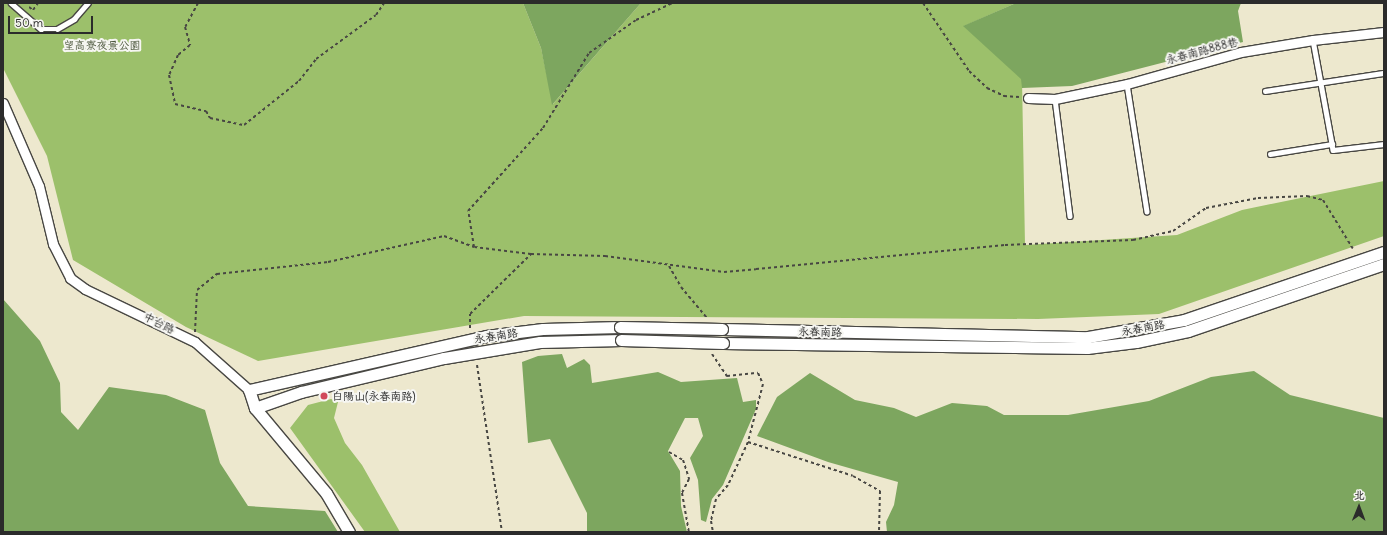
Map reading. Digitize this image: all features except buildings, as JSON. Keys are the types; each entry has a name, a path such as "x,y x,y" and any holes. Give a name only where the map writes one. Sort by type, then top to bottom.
{"street":[{"name":"永春南路888巷","path":"1028,98 1055,99 1127,84 1241,52 1313,40 1384,32"},
{"name":"中台路","path":"3,103 39,186 53,244 70,278 85,289 195,342 249,390 255,408 326,493 349,532"},
{"name":"永春南路","path":"1186,326 1384,252"},
{"name":"永春南路","path":"255,408 301,392 444,358 540,342 621,340 723,343 1087,342 1186,326 1384,264"},
{"name":"永春南路","path":"249,390 486,336 542,329 620,327 722,329 1087,342"}],"lane":[{"path":"11,3 41,29 57,30 74,19 88,3"},
{"path":"1313,40 1333,150 1384,144"},
{"path":"1265,91 1383,73"},
{"path":"1127,84 1147,211"},
{"path":"1055,99 1070,216"},
{"path":"1270,154 1332,144"}],"path":[{"path":"33,10 38,3"},
{"path":"160,3 171,3"},
{"path":"198,3 185,27 190,45 178,55 169,75 175,104 206,111 210,118 244,125 300,80 316,60 376,15 384,3"},
{"path":"474,247 468,211 543,128 589,53 636,20 672,3"},
{"path":"923,3 969,71 987,88 1004,96 1028,98"},
{"path":"195,342 197,290 217,274 328,262 444,236 474,247 531,254 605,256 669,266 724,272 1005,245 1133,240 1173,231 1206,208 1258,198 1307,196 1323,200 1354,249"},
{"path":"470,328 470,314 531,254"},
{"path":"669,266 681,288 707,314 708,322"},
{"path":"711,351 712,358 727,376 758,372 763,384 748,442 728,485 716,499 711,521 713,532"},
{"path":"477,365 502,532"},
{"path":"748,442 853,476 880,491 879,532"},
{"path":"670,452 683,460 689,479 682,493 689,532"}],"green space":[{"name":"望高寮夜景公園","path":"3,3 523,3 541,48 553,104 641,3 1016,3 964,26 1022,79 1025,245 1177,235 1242,210 1384,181 1384,236 1159,314 1038,319 524,316 258,361 186,327 73,260 47,156 3,68"},
{"path":"523,3 641,3 552,105 541,48"},
{"path":"1016,3 1241,3 1238,11 1243,42 1072,86 1022,88 1021,79 963,26"},
{"path":"3,299 40,341 60,383 61,412 78,430 109,387 166,395 205,410 220,463 248,506 325,511 338,532 3,532"},
{"path":"562,354 567,368 584,359 590,365 592,383 658,372 681,382 737,378 743,402 756,400 756,409 723,485 712,499 706,522 701,520 698,480 690,458 703,436 698,418 685,418 668,451 680,471 681,506 687,532 587,532 587,513 550,439 528,443 522,362 538,356"},
{"path":"1254,371 1290,395 1384,418 1384,532 887,532 886,522 894,505 898,482 828,462 757,436 777,397 810,373 855,400 894,408 916,417 952,403 987,406 1004,415 1068,415 1149,401 1211,377"},
{"path":"331,399 338,402 334,418 345,443 362,465 400,532 365,532 290,428 308,405"}],"place":[{"name":"白陽山(永春南路)","path":"324,396"}]}
